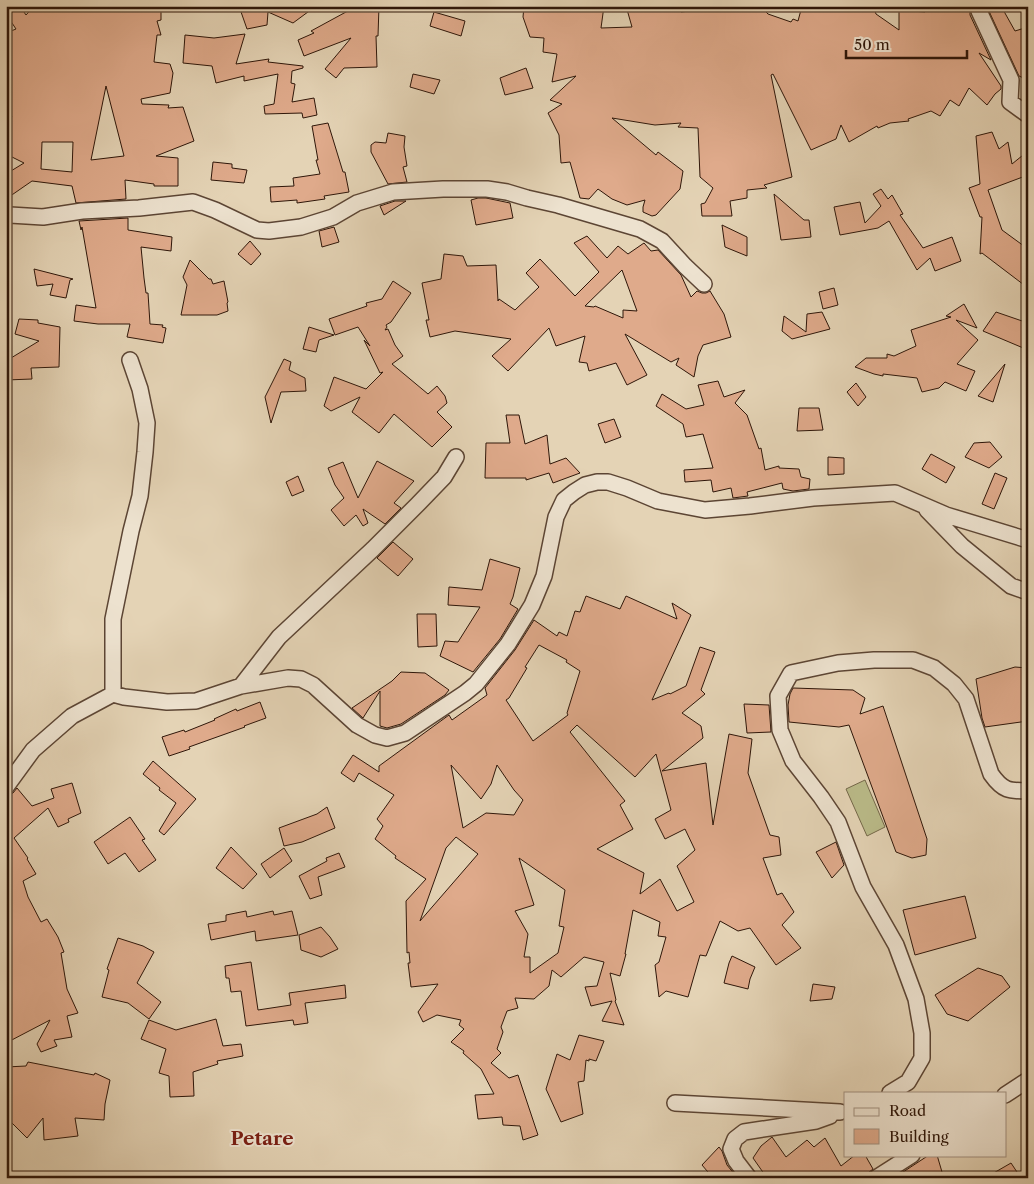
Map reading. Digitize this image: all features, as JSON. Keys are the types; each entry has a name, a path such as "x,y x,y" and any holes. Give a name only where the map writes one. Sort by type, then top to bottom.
{"street":[{"path":"979,6 1011,80 1010,102 1028,116"},
{"path":"6,216 43,217 82,211 139,208 194,202 257,230 269,231 302,228 333,216 357,203 393,192 487,189 558,205 640,229 662,241 704,284"},
{"path":"113,694 112,619 140,496 147,423 140,389 130,360"},
{"path":"241,686 278,637 418,505 444,476 456,457"},
{"path":"6,787 33,750 72,716 113,694 124,698 167,702 196,701 241,686 288,678 301,679 312,685 357,725 375,735 387,738 405,733 465,694 476,684 508,644 532,605 544,576 556,517 564,500 586,485 597,482 608,482 658,501 705,510 813,498 895,493 946,515 1028,540"},
{"path":"923,506 962,546 1011,586 1028,592"},
{"path":"892,1092 908,1082 922,1058 922,1033 916,1000 896,946 863,887 838,822 793,762 780,730 778,696 791,673 838,663 874,660 913,660 934,668 954,684 966,699 991,774 998,783 1011,791 1028,791"},
{"path":"1006,1094 1028,1080"},
{"path":"675,1103 843,1112"},
{"path":"748,1178 731,1149 735,1139 744,1132 816,1121 843,1112"},
{"path":"876,1178 910,1156"}],"green space":[{"path":"865,780 885,827 867,836 846,789"}],"building":[{"path":"6,6 20,6 26,15 34,6 122,6 122,9 137,6 145,6 145,8 161,7 161,20 157,21 161,35 157,35 154,62 170,64 173,73 170,93 141,99 142,104 169,105 168,108 183,107 194,141 156,156 178,158 178,186 154,186 154,184 125,180 126,199 76,203 72,186 32,181 6,199 6,174 24,163 6,154 6,123 12,117 6,108 6,33 16,29 8,17 11,15","holes":["106,86 124,156 91,160","42,142 73,142 72,172 41,169"]},
{"path":"255,6 316,6 293,23 268,12 267,25 247,29 240,9 257,7"},
{"path":"357,6 379,6 378,36 376,36 377,67 344,68 336,78 325,69 351,38 304,56 298,40 314,33 311,31"},
{"path":"524,6 604,6 601,28 632,27 626,6 681,6 681,12 718,6 760,6 768,14 791,22 793,19 798,21 802,6 833,6 842,8 849,6 873,6 876,14 899,30 899,10 925,12 923,6 970,6 970,15 991,60 979,53 1001,86 1001,89 987,105 969,88 959,106 950,100 940,116 931,111 908,119 909,121 890,123 878,128 877,126 849,142 841,125 836,139 811,150 773,74 771,75 792,177 764,185 767,188 747,190 747,198 730,201 732,216 702,216 701,204 705,203 713,188 700,177 698,128 678,127 681,123 655,125 612,118 656,155 658,152 683,171 680,189 656,215 652,216 643,212 645,200 627,205 612,199 598,189 589,199 580,198 570,162 561,163 559,135 548,113 562,104 550,100 576,76 552,82 557,54 543,52 544,38 530,37 523,17"},
{"path":"988,6 1001,6 1015,31 1028,27 1028,80 1019,76"},
{"path":"434,12 465,21 461,36 430,26"},
{"path":"245,34 236,64 269,59 268,62 303,66 303,68 292,71 291,83 295,84 292,102 314,98 317,115 303,118 302,113 265,114 264,106 274,104 278,74 244,81 244,76 216,83 212,66 183,63 185,35 214,38"},
{"path":"526,68 533,88 505,95 500,78"},
{"path":"413,74 440,80 434,94 410,87"},
{"path":"328,123 343,172 345,172 349,192 324,196 325,199 297,203 297,200 271,202 270,187 294,186 293,178 320,174 316,160 318,160 312,126"},
{"path":"992,132 999,149 1008,142 1012,164 1028,151 1028,175 988,190 1002,230 1028,249 1028,288 982,253 980,254 982,217 980,217 969,188 980,184 976,136"},
{"path":"388,133 405,136 404,147 407,166 403,167 407,182 388,184 371,152 371,145 375,142 386,143"},
{"path":"213,162 232,164 232,168 247,170 244,183 211,180"},
{"path":"881,189 888,199 892,195 903,214 900,215 923,248 952,237 961,261 935,271 930,258 917,270 889,221 878,228 840,235 834,207 860,202 865,223 881,206 873,194"},
{"path":"774,194 804,220 809,220 811,237 781,240"},
{"path":"478,198 510,203 513,218 476,225 471,200"},
{"path":"395,201 406,201 384,215 380,206"},
{"path":"128,218 128,230 172,237 171,251 141,247 146,293 148,293 150,324 163,325 162,327 166,328 163,343 127,337 130,324 98,324 74,321 76,305 96,308 82,227 81,230 79,221"},
{"path":"722,225 747,237 747,256 725,247"},
{"path":"334,227 339,242 322,247 319,231"},
{"path":"587,236 607,258 618,246 628,254 644,243 651,251 658,250 681,275 691,297 697,291 706,293 710,291 724,314 731,337 703,345 698,356 694,377 676,365 679,358 671,362 625,334 647,375 627,385 616,363 589,371 587,363 579,362 585,336 556,346 549,328 508,371 492,356 511,339 455,331 430,337 426,320 429,320 422,283 441,279 444,254 463,256 467,266 496,265 498,301 499,299 515,310 539,287 526,273 540,259 575,296 599,272 574,243","holes":["622,270 637,311 623,310 623,318 595,306 585,306"]},
{"path":"250,241 261,254 251,265 238,254"},
{"path":"190,260 211,279 213,284 224,281 228,311 217,315 181,315 187,285 183,277"},
{"path":"34,269 73,279 70,280 66,298 50,295 53,284 37,286"},
{"path":"393,281 411,293 391,322 386,325 385,330 388,329 395,345 403,356 392,364 428,394 437,386 445,396 447,403 437,412 452,427 432,447 394,414 379,433 352,412 360,397 331,411 324,406 334,377 366,389 383,372 380,373 364,340 370,346 358,327 335,335 329,319 367,306 366,303 382,299"},
{"path":"834,288 838,305 823,309 819,292"},
{"path":"964,304 977,328 956,320 978,340 957,364 975,371 966,391 945,382 939,388 922,392 917,378 883,374 883,376 855,367 866,358 887,358 887,354 894,356 916,346 911,330 951,317 946,316"},
{"path":"822,312 830,329 792,339 782,331 784,316 806,332 807,314"},
{"path":"996,312 1028,323 1028,350 983,331"},
{"path":"19,319 38,320 38,323 60,327 59,367 31,368 32,379 6,380 6,359 11,358 39,341 15,334"},
{"path":"309,327 334,335 319,340 316,352 303,349"},
{"path":"284,359 291,362 289,370 305,378 306,391 281,392 271,423 265,397"},
{"path":"1005,364 993,402 978,396"},
{"path":"718,381 724,397 745,390 735,403 747,415 759,449 761,448 765,470 779,466 779,468 799,469 801,477 810,479 809,489 793,491 783,489 782,483 747,492 748,496 733,498 731,488 713,492 711,480 685,482 684,470 713,468 703,434 686,437 683,424 656,406 662,394 686,409 704,405 698,385"},
{"path":"856,383 866,397 858,406 847,392"},
{"path":"799,408 819,408 823,430 797,431"},
{"path":"506,415 519,415 525,444 547,435 550,464 566,458 580,473 553,483 549,473 526,480 526,478 485,478 486,443 510,443"},
{"path":"614,419 621,437 605,443 598,424"},
{"path":"990,442 1002,457 989,468 965,457 974,443"},
{"path":"931,454 955,467 946,483 922,469"},
{"path":"828,457 844,458 844,474 828,475"},
{"path":"377,461 414,481 394,503 401,508 385,524 363,509 368,523 363,526 356,515 344,526 331,510 344,498 335,485 328,468 343,462 358,498"},
{"path":"995,473 1007,478 994,509 982,504"},
{"path":"298,476 304,491 292,496 286,482"},
{"path":"393,542 413,559 398,576 377,558"},
{"path":"490,559 520,568 510,604 518,609 500,639 473,672 440,656 445,641 458,642 480,607 448,605 449,587 482,590"},
{"path":"586,596 620,609 626,596 677,619 672,603 691,615 652,700 686,686 700,647 715,652 701,690 705,694 682,713 701,726 703,738 662,771 706,763 713,825 729,734 752,739 748,773 770,835 779,837 781,855 763,858 777,895 782,893 794,912 782,925 801,948 776,965 750,928 738,931 720,921 706,956 700,955 688,997 666,991 659,997 655,965 659,962 666,937 658,936 660,922 633,910 626,954 620,976 610,973 615,1001 624,1025 602,1021 612,1001 591,1006 585,987 597,986 604,962 584,957 561,977 552,970 549,986 534,999 515,998 518,1008 507,1011 501,1027 503,1032 497,1049 501,1053 491,1063 509,1078 518,1075 538,1135 523,1140 520,1126 503,1125 502,1117 478,1119 475,1095 494,1094 481,1069 463,1053 464,1051 451,1042 464,1029 459,1025 461,1020 437,1015 423,1022 418,1012 438,984 411,987 408,963 410,963 409,952 407,953 406,901 426,879 395,858 396,856 375,839 383,826 377,819 394,795 359,773 354,782 341,773 353,755 379,772 379,766 449,715 452,720 487,695 485,688 515,650 534,620 557,636 559,632 567,636 575,611 580,612","holes":["539,645 567,660 566,662 580,671 568,715 533,741 506,700 527,668 525,667","577,725 635,777 656,754 671,810 655,819 665,839 685,829 695,850 677,866 694,902 677,911 660,879 640,894 644,873 597,849 633,829 620,805 625,801 570,732","451,765 481,799 491,784 497,765 523,800 514,815 486,813 463,828","456,837 478,854 420,921 446,848","519,858 565,890 559,926 564,927 558,953 530,973 530,957 524,957 528,934 515,911 534,905"]},
{"path":"417,614 436,614 437,646 418,647"},
{"path":"1015,667 1028,668 1028,721 985,727 976,679"},
{"path":"401,672 425,673 449,690 445,695 401,724 387,728 380,726 380,691 363,718 352,708 392,681"},
{"path":"793,688 853,690 865,698 860,714 883,706 927,839 926,855 912,858 896,852 849,725 839,727 789,722 788,705"},
{"path":"260,702 266,718 169,756 162,737 184,730 185,732 236,709 237,711"},
{"path":"744,704 769,705 771,732 747,733"},
{"path":"153,761 196,799 164,835 159,831 176,803 143,774"},
{"path":"72,783 81,813 68,819 69,822 58,827 48,808 14,838 28,858 36,874 23,881 28,897 41,922 47,919 58,937 64,952 61,953 67,989 78,1013 67,1016 72,1037 54,1040 57,1046 41,1052 37,1044 50,1020 6,1043 6,798 17,788 32,806 54,798 51,789"},
{"path":"327,807 335,828 302,842 284,846 279,828 317,814"},
{"path":"130,817 145,839 142,840 156,860 139,872 125,853 108,864 94,842"},
{"path":"836,842 844,865 832,878 816,852"},
{"path":"231,847 257,874 243,889 216,868"},
{"path":"284,848 292,861 270,878 261,864"},
{"path":"339,853 345,867 318,877 322,895 310,899 299,876 327,861 326,858"},
{"path":"965,896 976,938 915,955 903,910"},
{"path":"246,911 247,917 273,911 274,915 292,911 298,935 256,941 255,931 211,940 208,924 226,921 226,915"},
{"path":"321,927 338,949 321,957 301,950 299,935"},
{"path":"118,938 143,946 154,952 137,983 161,1002 149,1019 128,1003 102,997 109,970 107,969"},
{"path":"732,956 755,967 748,989 724,983"},
{"path":"251,962 258,1010 291,1005 289,993 345,985 346,998 305,1003 308,1023 294,1025 293,1020 246,1026 241,991 231,992 229,978 226,978 225,966"},
{"path":"978,968 1002,976 1010,987 968,1021 947,1014 935,995"},
{"path":"813,984 835,987 832,999 810,1001"},
{"path":"216,1019 223,1046 241,1044 243,1056 217,1061 218,1064 193,1072 194,1096 170,1097 169,1076 159,1073 166,1049 141,1039 149,1020 176,1030"},
{"path":"579,1035 604,1041 596,1061 586,1060 584,1081 578,1082 583,1114 561,1122 546,1089 557,1054 570,1060"},
{"path":"28,1062 94,1075 95,1073 110,1080 104,1120 75,1118 78,1136 44,1140 43,1118 27,1138 6,1117 6,1067 26,1066"},
{"path":"772,1137 786,1157 807,1140 814,1147 825,1138 841,1166 854,1156 866,1156 873,1169 868,1173 867,1178 767,1178 753,1158 761,1146"},
{"path":"719,1147 727,1165 735,1175 733,1178 713,1178 702,1165"},
{"path":"927,1156 937,1156 942,1172 933,1178 894,1178"},
{"path":"1011,1163 1021,1178 985,1178"}],"district":[{"name":"Petare","path":"262,1138"}]}
